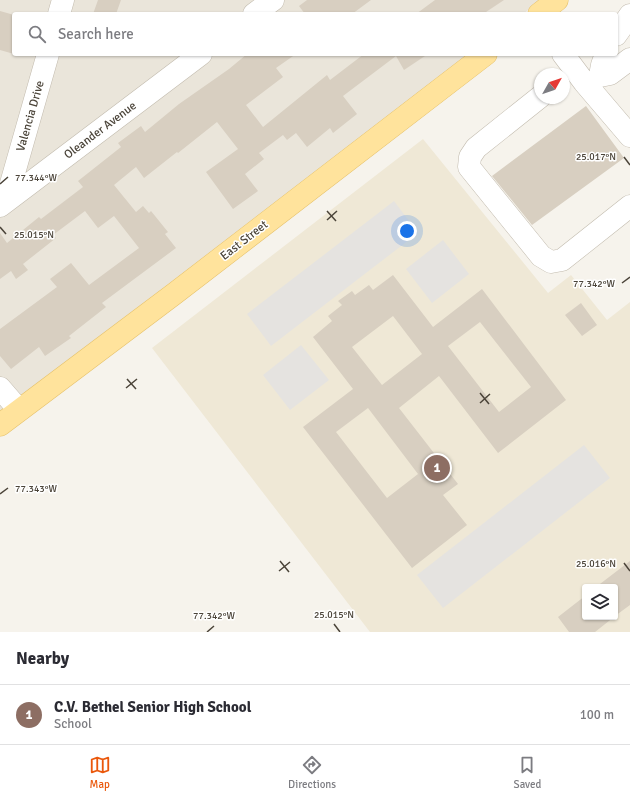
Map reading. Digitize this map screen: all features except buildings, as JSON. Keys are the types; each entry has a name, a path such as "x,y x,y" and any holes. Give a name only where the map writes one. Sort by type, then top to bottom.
{"main road":[{"path":"541,12 557,0"},
{"name":"East Street","path":"0,424 174,294 483,56"}],"street":[{"path":"60,12 63,0"},
{"path":"257,12 273,0"},
{"path":"618,32 630,15"},
{"name":"Valencia Drive","path":"3,204 47,56"},
{"name":"Oleander Avenue","path":"3,204 198,56"},
{"path":"577,72 602,65 605,56"},
{"path":"577,72 610,74 630,59"},
{"path":"577,72 630,136"},
{"path":"534,101 476,148 470,157 469,167 541,256 551,262 562,260 630,206"},
{"path":"0,388 19,410"}],"shaded area":[{"path":"0,0 541,0 526,12 12,12 12,56 467,56 0,412"},
{"path":"423,139 548,293 571,275 607,320 630,302 630,632 370,632 152,348"},
{"path":"394,201 418,233 271,346 247,314"},
{"path":"443,240 469,274 432,303 406,269"},
{"path":"301,345 329,380 290,410 263,375"},
{"path":"584,445 610,478 443,608 417,575"}],"place":[{"name":"C.V. Bethel Senior High School","path":"437,468"}]}
